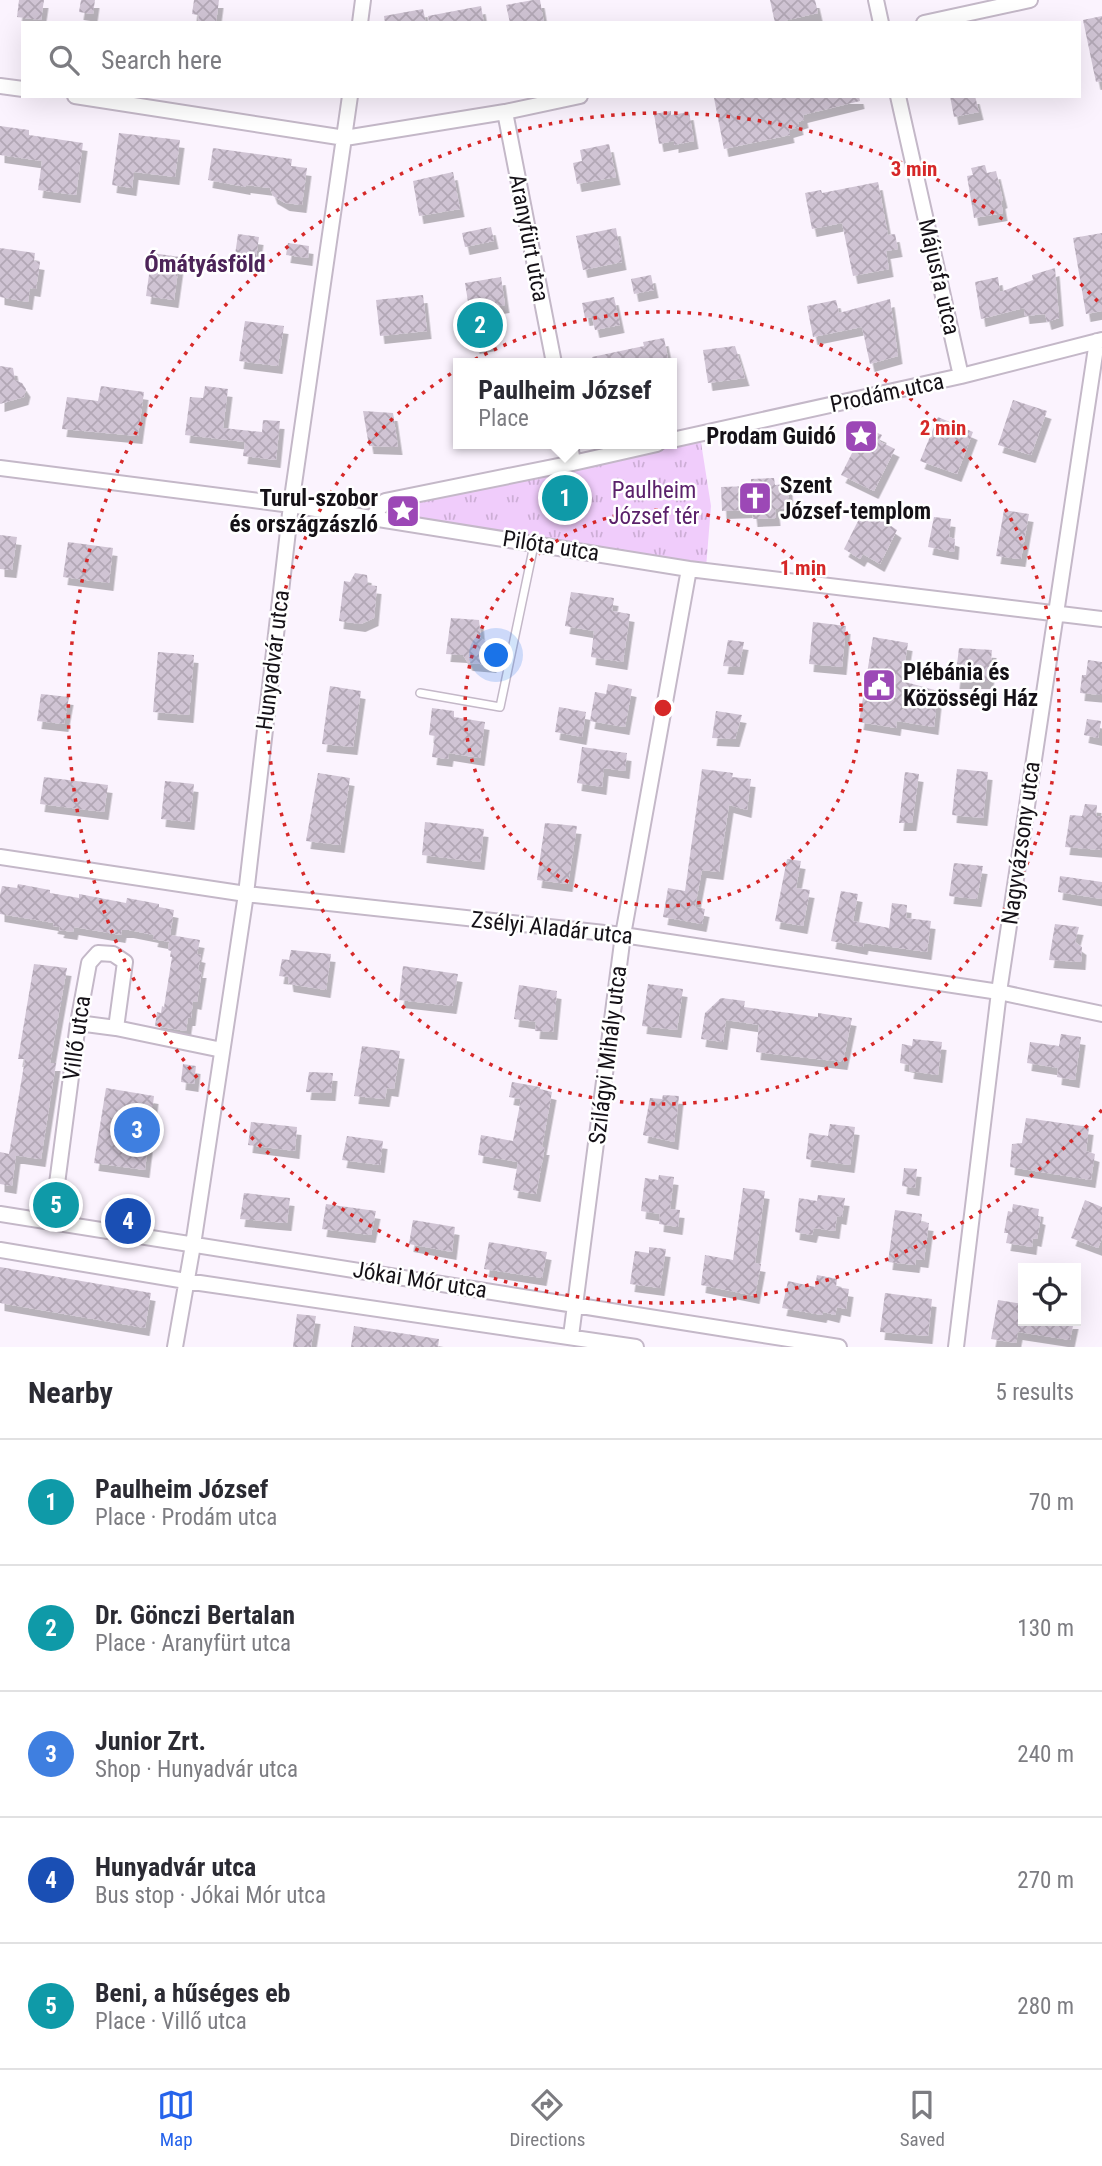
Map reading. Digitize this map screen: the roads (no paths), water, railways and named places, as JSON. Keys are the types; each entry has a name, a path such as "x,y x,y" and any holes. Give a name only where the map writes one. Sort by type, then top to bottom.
{"street":[{"path":"360,21 363,0"},
{"path":"876,0 881,21"},
{"path":"933,21 1030,0"},
{"path":"0,86 21,89"},
{"path":"88,98 345,138 505,112 571,98"},
{"name":"Hunyadvár utca","path":"175,1347 246,894 291,505 350,98"},
{"name":"Májusfa utca","path":"898,98 961,376"},
{"name":"Aranyfürt utca","path":"505,112 553,358"},
{"name":"Prodám utca","path":"677,439 961,376 1100,341"},
{"name":"Nagyvázsony utca","path":"956,1347 999,992 1055,614 1100,341"},
{"path":"571,449 573,463"},
{"path":"372,518 385,501 635,449"},
{"name":"Pilóta utca","path":"0,468 291,505 690,569 1102,619"},
{"name":"Szilágyi Mihály utca","path":"571,1336 623,935 690,569"},
{"name":"Zsélyi Aladár utca","path":"0,857 246,894 623,935 999,992 1102,1014"},
{"name":"Villő utca","path":"51,1222 78,1023 89,963 98,953 113,954 125,962 116,1028"},
{"path":"78,1023 222,1049"},
{"name":"Jókai Mór utca","path":"0,1214 839,1347"},
{"name":"Jókai Mór utca","path":"0,1250 636,1347"}],"lane":[{"path":"420,693 500,707 534,544"}],"place":[{"name":"Dr. Gönczi Bertalan","path":"480,325"},
{"name":"Prodam Guidó","path":"861,436"},
{"name":"Paulheim József","path":"565,498"},
{"name":"Szent József-templom","path":"755,498"},
{"name":"Turul-szobor és országzászló","path":"403,511"},
{"name":"Plébánia és Közösségi Ház","path":"879,685"},
{"name":"Junior Zrt.","path":"137,1130"},
{"name":"Beni, a hűséges eb","path":"56,1205"},
{"name":"Hunyadvár utca","path":"128,1221"}],"district":[{"name":"Ómátyásföld","path":"205,264"}],"park label":[{"name":"Paulheim József tér","path":"654,503"}]}
